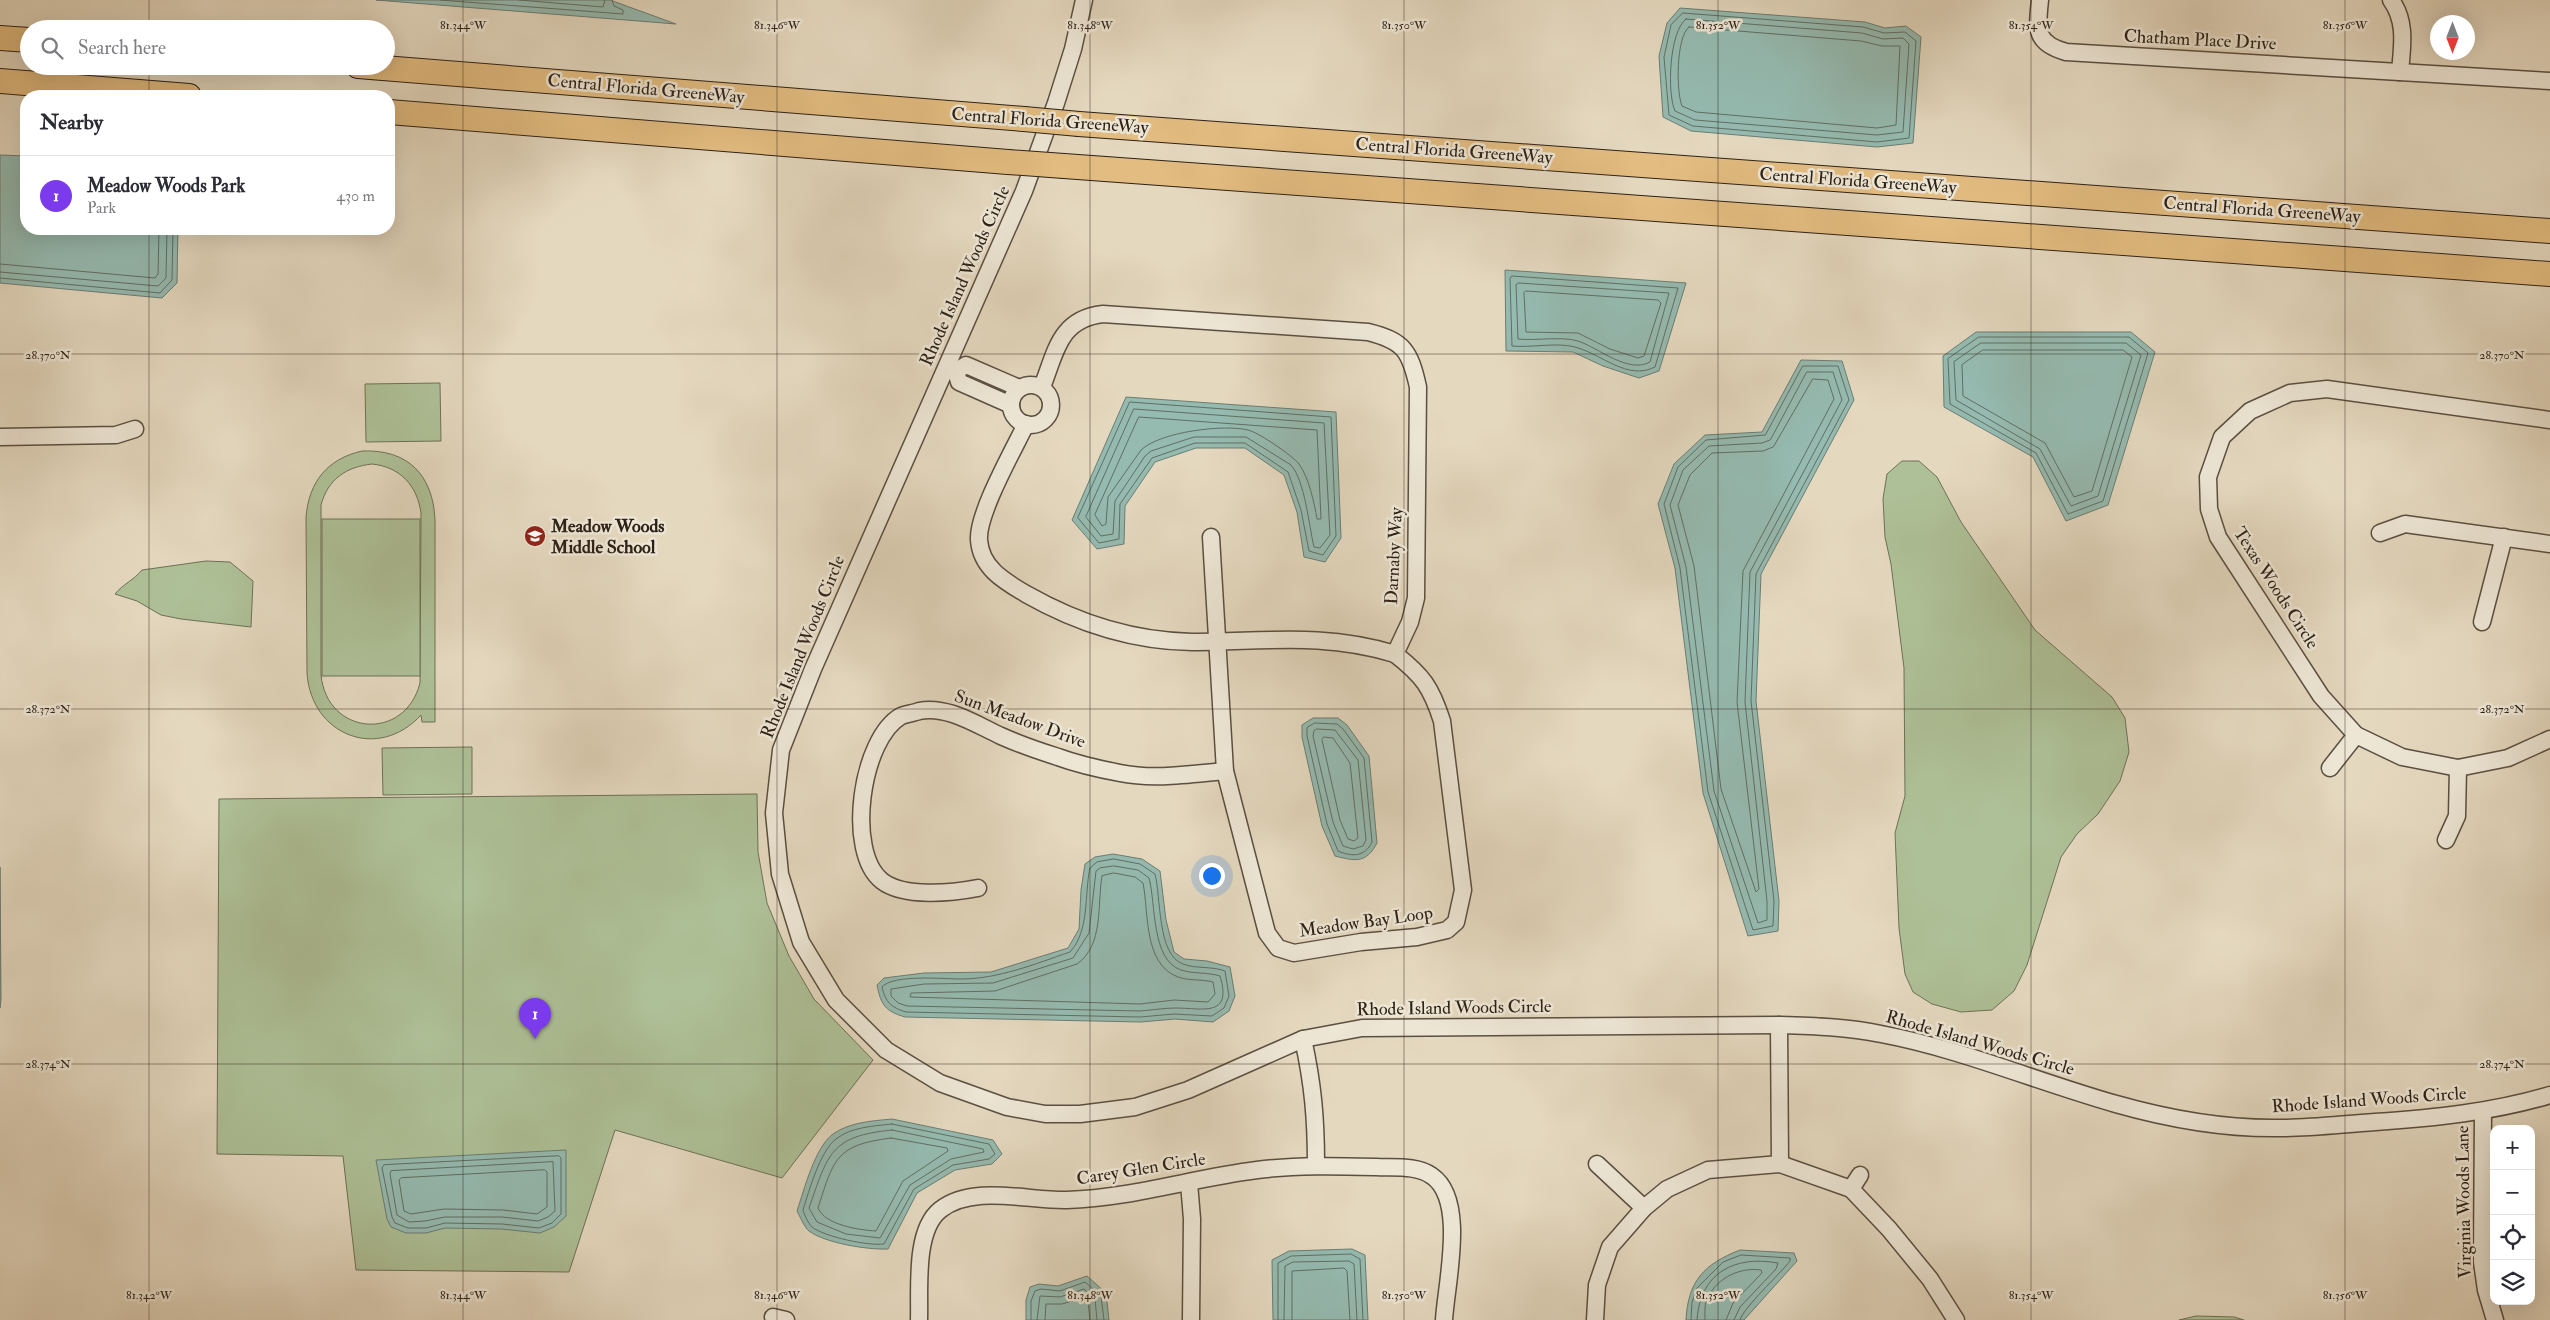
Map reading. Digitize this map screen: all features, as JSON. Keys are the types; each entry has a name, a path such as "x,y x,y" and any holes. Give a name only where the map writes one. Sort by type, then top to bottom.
{"highway":[{"path":"0,38 20,39"},
{"name":"Central Florida GreeneWay","path":"395,69 1079,124 2550,231"},
{"path":"0,81 113,90"},
{"path":"395,112 1008,162 2550,274"}],"street":[{"name":"Rhode Island Woods Circle","path":"1084,0 1073,49 1035,162 952,370 813,669 781,750 774,813 780,874 801,942 836,1000 886,1050 940,1083 1007,1107 1045,1114 1080,1114 1135,1107 1188,1090 1303,1039 1362,1028 1779,1025 1839,1027 1882,1034 1947,1051 2117,1104 2177,1118 2221,1125 2280,1128 2407,1120 2484,1111 2521,1104 2550,1095"},
{"name":"Chatham Place Drive","path":"2040,0 2037,24 2040,38 2051,48 2066,52 2550,82"},
{"path":"2391,0 2399,10 2403,26 2400,72"},
{"name":"Darnaby Way","path":"1042,387 1061,339 1071,324 1086,316 1102,314 1368,332 1388,337 1404,348 1413,363 1418,387 1416,598 1410,622 1395,654"},
{"path":"1011,405 959,382 952,370 966,365 1019,388"},
{"path":"1028,385 1042,387 1050,397 1051,410 1044,420 1038,424 1026,424 1014,416 1011,405 1013,397 1019,388 1028,385"},
{"name":"Texas Woods Circle","path":"2550,420 2327,389 2290,393 2250,411 2222,437 2208,477 2209,508 2218,537 2321,696 2356,735 2402,756 2458,768 2508,758 2550,739"},
{"path":"1026,424 985,512 979,538 984,561 1002,580 1054,610 1104,630 1142,637 1191,642 1280,638 1325,640 1365,645 1395,654"},
{"path":"0,437 116,435 135,429"},
{"path":"2380,533 2405,524 2550,544"},
{"name":"Meadow Bay Loop","path":"1211,537 1225,771 1267,933 1278,948 1294,953 1361,942 1417,937 1447,930 1456,922 1462,890 1442,721 1434,695 1418,672 1395,654"},
{"path":"2482,622 2504,537"},
{"name":"Sun Meadow Drive","path":"978,888 950,893 899,889 882,881 869,865 863,840 862,803 870,760 883,734 900,716 922,711 948,712 1059,758 1121,773 1166,776 1225,771"},
{"path":"2330,768 2356,735"},
{"path":"2446,840 2457,816 2458,768"},
{"path":"1779,1025 1780,1164"},
{"path":"1303,1039 1313,1083 1316,1118 1316,1165"},
{"name":"Virginia Woods Lane","path":"2484,1111 2482,1262 2486,1290 2495,1320"},
{"path":"1597,1164 1644,1208"},
{"path":"1595,1320 1597,1285 1610,1247 1644,1208 1667,1189 1708,1170 1780,1164 1851,1189 1889,1229 1930,1279 1956,1320"},
{"name":"Carey Glen Circle","path":"919,1320 921,1254 926,1230 939,1210 962,1198 988,1195 1044,1201 1099,1199 1256,1170 1316,1165 1412,1168 1432,1176 1445,1189 1452,1211 1452,1239 1444,1320"},
{"path":"1851,1189 1860,1175"},
{"path":"1189,1183 1192,1219 1191,1320"}],"green space":[{"path":"440,383 441,441 366,442 365,384"},
{"path":"362,451 378,452 405,460 423,478 429,490 435,520 435,722 422,722 421,715 404,729 386,737 367,739 349,735 333,726 320,712 311,695 307,673 306,517 308,504 311,493 322,474 330,466","holes":["372,464 399,473 406,479 416,494 421,513 420,683 412,702 399,715 384,722 367,724 351,720 337,710 326,695 321,675 321,505 333,481 346,471"]},
{"path":"1902,461 1919,461 1937,477 1961,522 2035,630 2112,697 2125,718 2129,752 2120,781 2098,814 2077,834 2061,857 2027,965 2014,991 1992,1010 1961,1012 1932,1004 1913,992 1905,974 1899,928 1895,833 1905,796 1904,668 1891,564 1885,537 1883,499 1887,474"},
{"path":"322,519 420,519 420,676 322,676"},
{"path":"206,561 230,562 253,581 251,627 161,615 137,601 115,594 142,570"},
{"path":"472,747 472,794 383,795 382,748"},
{"path":"757,794 758,852 767,903 789,956 814,999 873,1060 782,1178 615,1130 569,1272 356,1270 343,1156 217,1154 219,799"},
{"path":"2196,1316 2234,1317 2244,1320 2179,1320"}],"water":[{"path":"376,0 610,0 676,24"},
{"path":"1680,8 1865,22 1885,28 1906,26 1921,37 1913,143 1877,147 1691,131 1663,117 1659,56 1667,23"},
{"path":"0,155 20,156 20,235 178,235 177,283 162,298 0,283"},
{"path":"1505,270 1686,283 1659,371 1639,378 1603,366 1573,352 1506,351"},
{"path":"1976,332 2131,332 2155,352 2108,505 2066,521 2033,457 1944,407 1943,356"},
{"path":"1801,360 1842,361 1854,400 1761,574 1756,701 1779,901 1778,931 1748,936 1703,793 1675,568 1658,504 1674,464 1705,435 1762,432"},
{"path":"1126,397 1336,412 1341,538 1325,562 1304,557 1297,512 1284,475 1245,448 1196,448 1155,462 1125,506 1124,544 1097,549 1072,520"},
{"path":"1313,718 1338,718 1347,725 1369,756 1377,843 1369,855 1364,858 1354,860 1335,856 1322,826 1302,737 1302,725"},
{"path":"1113,854 1142,859 1160,871 1166,920 1174,952 1184,959 1207,961 1230,967 1235,996 1229,1011 1213,1022 1175,1019 1141,1022 905,1017 888,1010 882,1002 877,985 884,978 924,973 991,972 1068,948 1079,929 1081,890 1085,864 1095,857"},
{"path":"0,867 1,1000 0,1008"},
{"path":"892,1119 993,1140 1002,1154 992,1164 955,1170 917,1193 888,1249 847,1245 825,1239 809,1231 797,1211 811,1170 827,1140 833,1134 847,1127 869,1121"},
{"path":"566,1150 566,1216 554,1227 540,1233 501,1229 445,1228 426,1233 406,1233 391,1227 387,1219 376,1160"},
{"path":"1352,1249 1365,1255 1368,1320 1273,1320 1272,1260 1289,1251"},
{"path":"1740,1250 1794,1253 1797,1261 1744,1320 1686,1320 1690,1295 1694,1284 1700,1276 1717,1261"},
{"path":"1087,1276 1106,1293 1109,1320 1026,1320 1026,1300 1030,1287 1039,1284 1058,1286"}],"place":[{"name":"Meadow Woods Middle School","path":"535,536"},
{"name":"Meadow Woods Park","path":"535,1039"}]}
